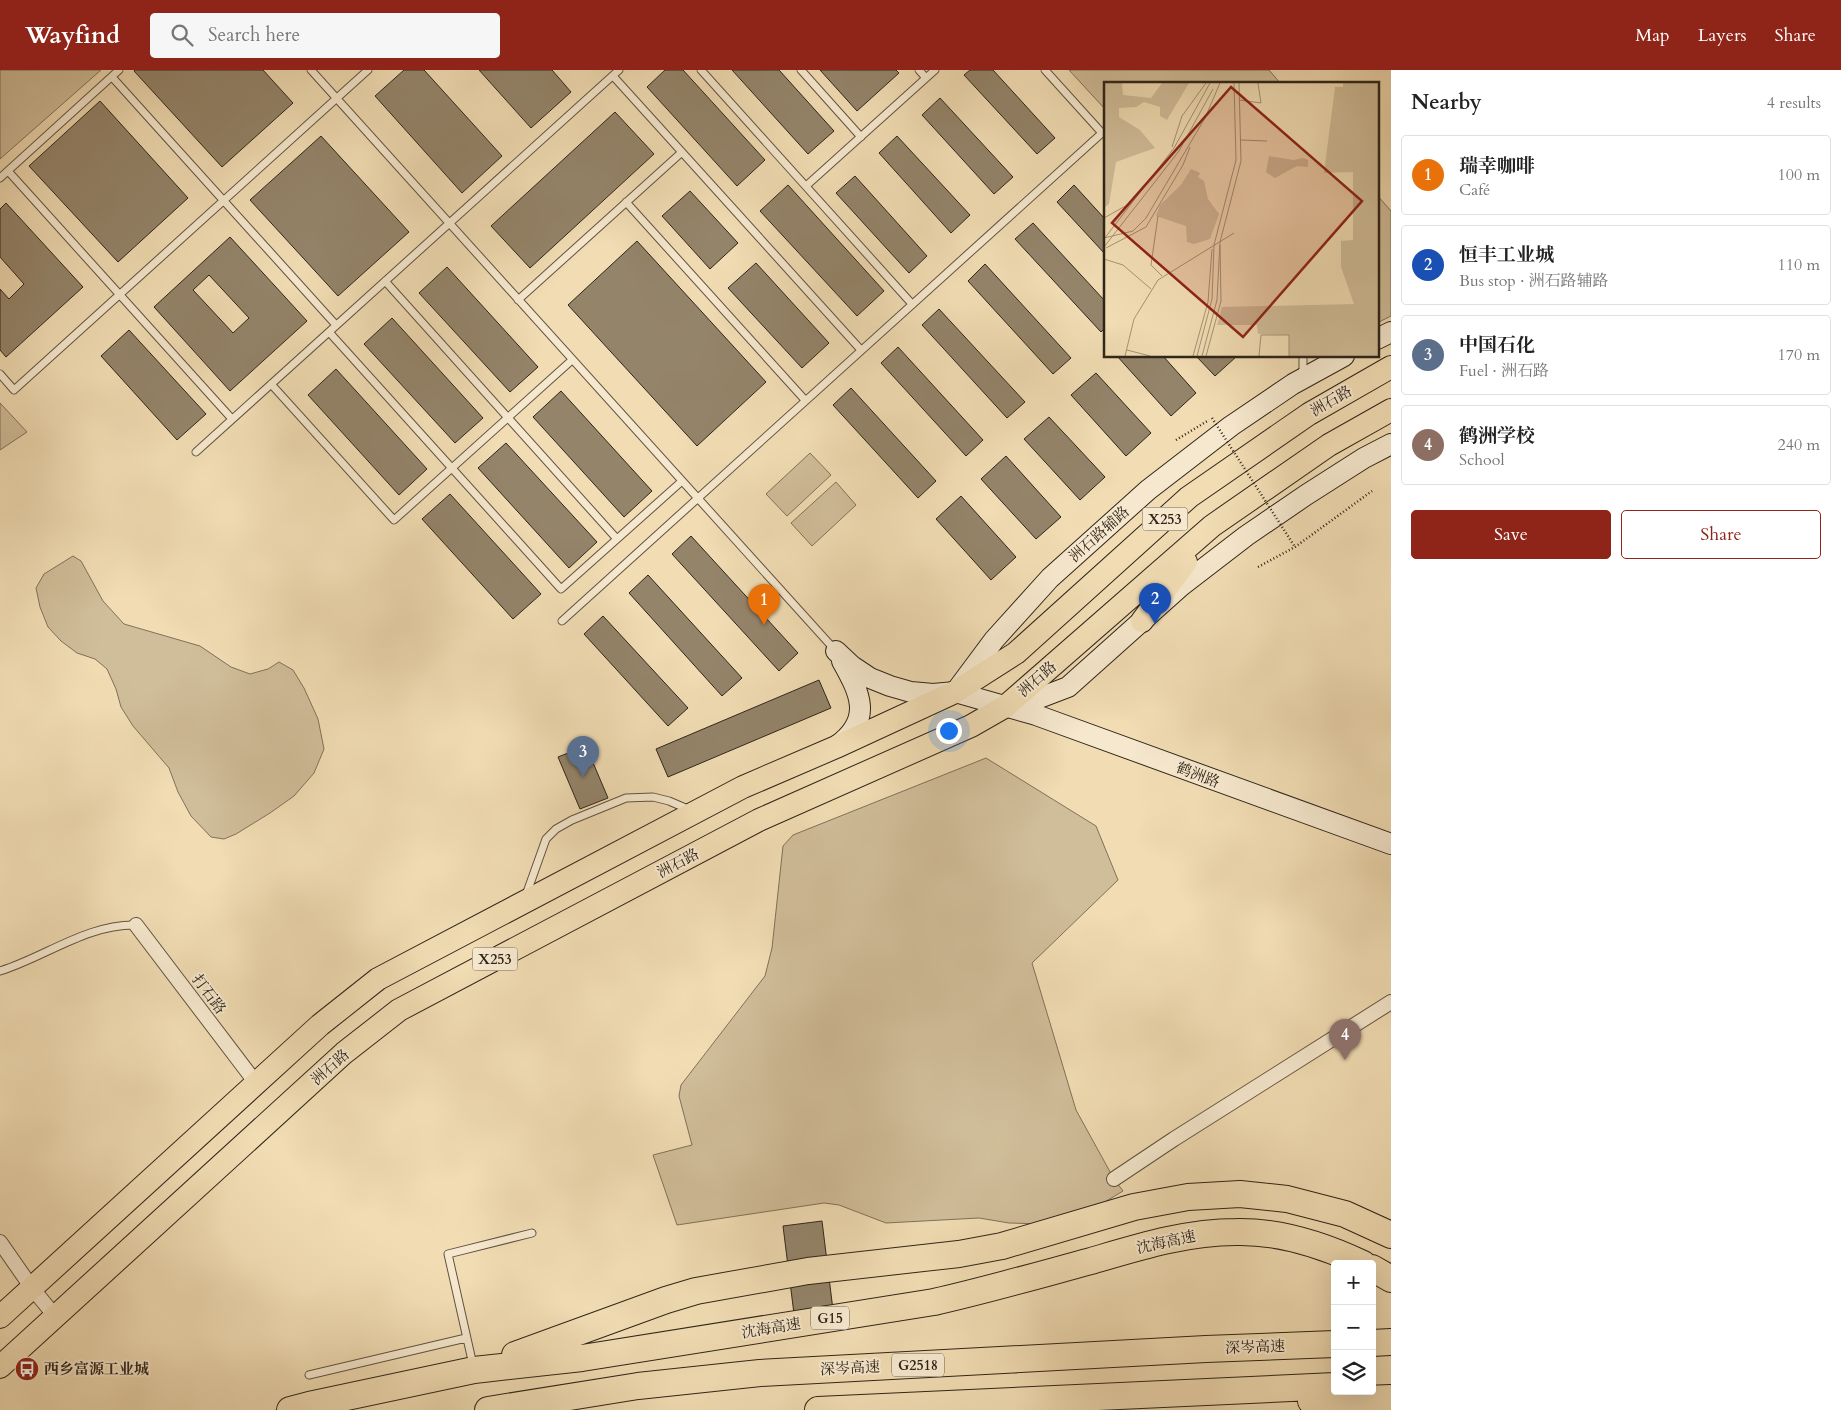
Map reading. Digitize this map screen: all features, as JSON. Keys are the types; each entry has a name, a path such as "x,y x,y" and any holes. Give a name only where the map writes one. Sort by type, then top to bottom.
{"highway":[{"path":"474,1370 666,1300 696,1291 808,1271 958,1254 1002,1246 1134,1207 1188,1197 1240,1194 1287,1199 1345,1214 1391,1234"},
{"name":"沈海高速","path":"290,1410 308,1404 474,1370 582,1358 934,1302 990,1289 1142,1246 1189,1235 1236,1232 1286,1236 1333,1249 1356,1260"},
{"path":"1376,1270 1391,1279"},
{"path":"1376,1343 1391,1342"},
{"name":"深岑高速","path":"495,1408 638,1386 760,1373 1331,1344"},
{"path":"1376,1384 1391,1384"},
{"path":"818,1410 1331,1386"},
{"path":"971,1410 1158,1402 1391,1398"},
{"path":"1158,1402 1196,1410"}],"main road":[{"path":"1378,338 1391,332"},
{"name":"洲石路辅路","path":"955,692 994,640 1050,578 1141,496 1303,369 1338,358"},
{"name":"洲石路","path":"0,1317 320,1025 378,980 743,787 836,747 955,692 1016,653 1189,497 1310,414 1391,367"},
{"name":"洲石路","path":"0,1367 344,1053 399,1010 759,820 971,726 1006,706 1212,526 1329,445 1391,410"},
{"path":"1006,706 1034,700 1068,686 1181,586 1246,536 1364,458 1391,444"},
{"path":"1142,621 1212,526"},
{"path":"836,651 859,693 860,709 857,724 848,738 836,747"},
{"name":"鹤洲路","path":"836,651 852,666 870,678 890,686 911,692 955,692 1006,706 1068,726 1391,844"}],"street":[{"name":"打石路","path":"136,925 256,1083"},
{"path":"1114,1179 1391,1002"},
{"path":"0,1242 32,1288 55,1316"}],"lane":[{"path":"0,178 119,70"},
{"path":"311,70 836,651"},
{"path":"0,374 14,390 368,70"},
{"path":"196,452 619,70"},
{"path":"701,70 912,304"},
{"path":"801,70 861,137"},
{"path":"919,70 926,78"},
{"path":"806,186 935,70"},
{"path":"562,620 1102,132 1046,70"},
{"path":"613,76 861,350"},
{"path":"112,77 336,326"},
{"path":"518,300 682,152"},
{"path":"8,171 232,419"},
{"path":"626,202 806,400"},
{"path":"385,281 617,539"},
{"path":"329,332 561,589 682,480"},
{"path":"271,384 394,520 572,360"},
{"path":"521,904 528,891 546,839 556,829 572,820 626,798 653,797 669,801 695,812"},
{"path":"0,971 99,930 123,925 136,925"},
{"path":"474,1370 448,1254 532,1233"},
{"path":"309,1375 466,1338"}],"path":[{"path":"1212,418 1295,547"},
{"path":"1258,567 1295,547 1372,491"}],"shaded area":[{"path":"0,70 101,70 0,159"},
{"path":"1069,70 1269,70 1279,82 1104,82 1104,108"},
{"path":"1378,196 1391,211 1391,316 1378,322"},
{"path":"0,403 27,432 0,450"},
{"path":"810,453 831,475 787,516 766,494"},
{"path":"836,482 856,505 812,546 791,523"},
{"path":"73,556 81,561 103,601 124,624 200,646 231,667 250,674 268,669 279,662 293,670 304,688 318,719 324,749 314,773 294,796 236,834 224,839 211,837 191,816 178,792 169,768 133,726 121,707 116,689 107,669 95,659 77,653 61,641 48,627 40,607 36,588 44,574"},
{"path":"986,758 1096,826 1118,880 1032,963 1076,1110 1114,1179 1123,1191 1103,1203 1043,1224 1009,1223 979,1218 886,1223 839,1205 824,1203 677,1225 653,1155 692,1145 679,1096 681,1085 765,976 772,948 783,846 793,835"}],"building":[{"path":"135,70 263,70 293,103 222,167"},
{"path":"404,70 424,70 502,156 462,193 375,96"},
{"path":"479,70 552,70 571,92 531,128"},
{"path":"665,70 683,70 765,160 737,186 647,87"},
{"path":"732,70 779,70 834,131 808,154"},
{"path":"820,70 896,70 899,73 857,111"},
{"path":"970,70 993,70 1055,138 1037,154 964,75"},
{"path":"940,98 1013,177 994,194 922,115"},
{"path":"100,101 188,198 118,262 29,166"},
{"path":"615,112 654,154 530,268 491,226"},
{"path":"321,136 409,232 338,296 250,200"},
{"path":"897,136 970,215 951,233 879,153"},
{"path":"855,176 927,256 909,273 836,193"},
{"path":"788,185 884,291 857,316 760,211"},
{"path":"1074,185 1104,218 1104,253 1057,202"},
{"path":"690,191 738,243 710,269 662,216"},
{"path":"6,203 83,287 6,357 0,350 0,289 9,299 24,284 0,257 0,209"},
{"path":"1033,223 1104,300 1104,329 1101,332 1015,239"},
{"path":"230,237 307,321 230,391 154,307","holes":["209,275 249,318 233,333 193,290"]},
{"path":"637,241 766,382 697,446 568,305"},
{"path":"756,263 829,343 802,368 728,288"},
{"path":"985,264 1071,358 1053,374 968,281"},
{"path":"447,267 538,367 510,392 419,293"},
{"path":"939,309 1025,402 1007,418 922,325"},
{"path":"392,318 483,418 455,443 364,344"},
{"path":"129,330 206,414 177,440 101,356"},
{"path":"898,347 983,440 966,456 881,363"},
{"path":"1119,358 1165,358 1196,393 1171,416"},
{"path":"1198,358 1235,358 1215,376"},
{"path":"336,369 427,469 399,495 308,395"},
{"path":"1096,373 1151,433 1126,456 1071,395"},
{"path":"851,388 936,481 918,498 833,405"},
{"path":"561,391 652,491 624,517 533,417"},
{"path":"1049,417 1105,477 1080,500 1024,439"},
{"path":"506,443 597,542 569,568 478,468"},
{"path":"1006,456 1061,517 1036,539 981,479"},
{"path":"450,494 541,594 513,619 422,519"},
{"path":"961,496 1016,557 991,580 936,519"},
{"path":"691,536 798,653 779,671 672,554"},
{"path":"648,575 742,678 722,696 629,593"},
{"path":"603,616 688,708 668,726 584,634"},
{"path":"819,680 831,708 668,777 656,749"},
{"path":"586,746 608,798 580,809 558,757"},
{"path":"822,1221 833,1310 794,1314 783,1226"}],"place":[{"name":"恒丰工业城","path":"1155,624"},
{"name":"瑞幸咖啡","path":"764,625"},
{"name":"中国石化","path":"583,777"},
{"name":"鹤洲学校","path":"1345,1060"},
{"name":"西乡富源工业城","path":"27,1369"}]}
